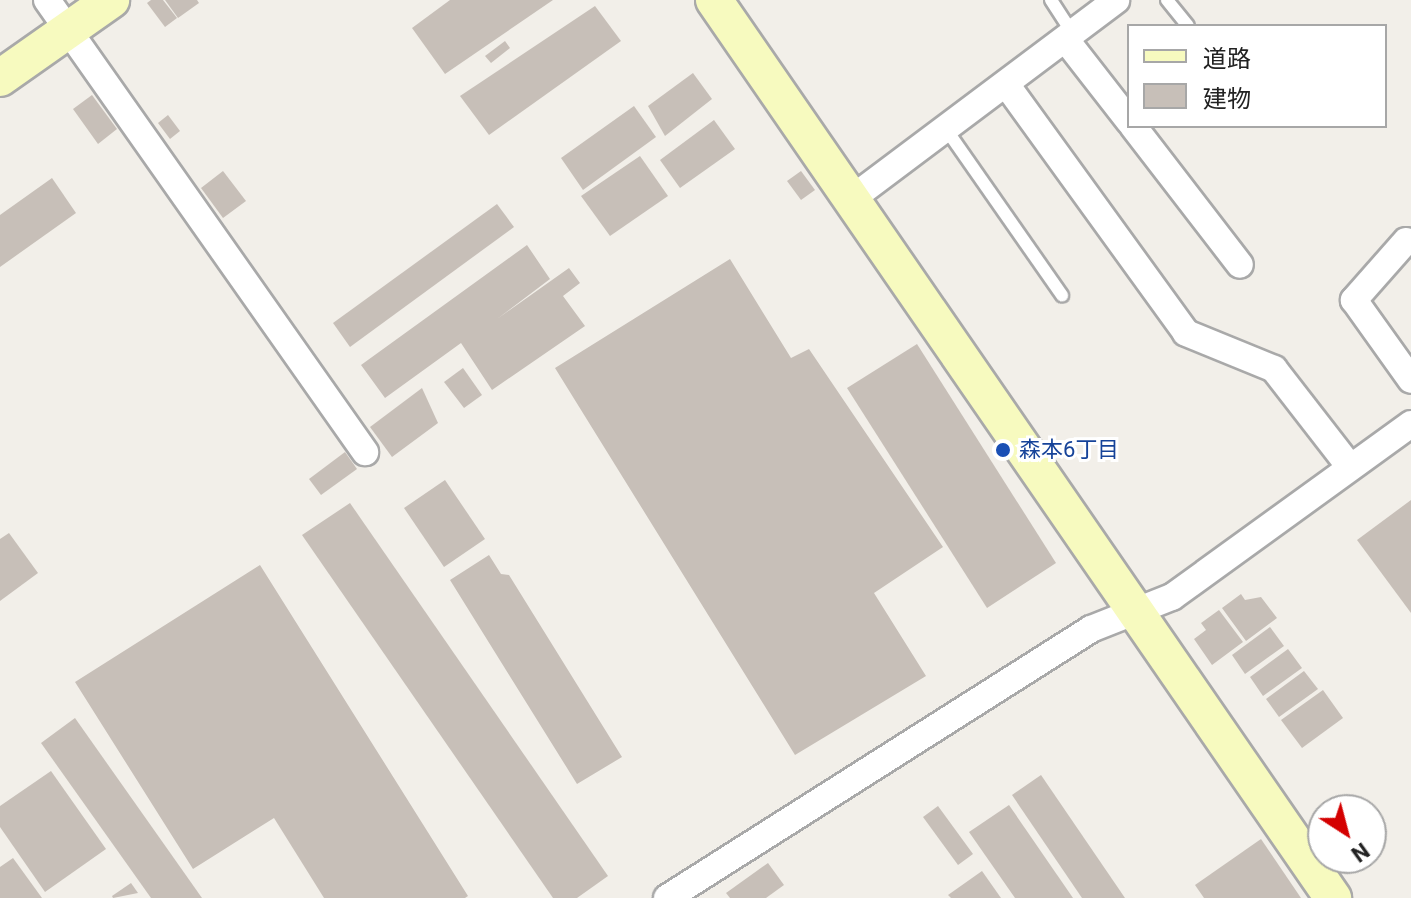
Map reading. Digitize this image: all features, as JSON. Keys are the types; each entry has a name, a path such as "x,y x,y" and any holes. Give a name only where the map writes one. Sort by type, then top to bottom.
{"street":[{"path":"47,0 365,452"},
{"path":"0,78 111,0"},
{"path":"714,0 1136,606 1333,898"},
{"path":"854,197 1116,0"},
{"path":"1069,37 1127,110"},
{"path":"1006,84 1186,333 1274,369 1350,467"},
{"path":"1141,128 1236,248"},
{"path":"1406,241 1354,300 1411,380"},
{"path":"667,898 1136,606 1172,597 1411,424"}],"lane":[{"path":"1051,0 1069,37"},
{"path":"1167,0 1186,24"},
{"path":"946,129 1062,295"}],"building":[{"path":"163,0 177,18 165,27 147,3"},
{"path":"165,0 197,0 199,3 178,18"},
{"path":"450,0 553,0 445,74 412,28"},
{"path":"595,6 621,41 489,135 460,96"},
{"path":"505,41 510,48 491,63 485,56"},
{"path":"693,73 712,99 665,136 648,106"},
{"path":"92,95 117,129 98,144 73,109"},
{"path":"634,106 656,137 583,190 561,158"},
{"path":"168,115 180,131 170,139 158,123"},
{"path":"714,120 735,149 680,188 660,160"},
{"path":"640,156 668,196 610,236 581,196"},
{"path":"223,171 246,201 223,218 201,188"},
{"path":"801,171 815,190 801,200 787,181"},
{"path":"52,178 76,213 0,267 0,215"},
{"path":"497,204 514,227 350,347 333,323"},
{"path":"527,245 550,279 497,319 569,268 580,283 563,296 585,326 492,390 461,343 385,398 361,365"},
{"path":"730,259 791,358 809,349 943,547 874,593 926,676 795,755 555,368"},
{"path":"917,344 1056,563 987,608 847,388"},
{"path":"463,368 482,395 464,408 444,382"},
{"path":"422,388 438,423 392,457 370,427"},
{"path":"345,452 357,469 321,495 309,479"},
{"path":"445,480 485,539 444,567 404,508"},
{"path":"1411,500 1411,613 1357,540"},
{"path":"350,503 608,876 577,898 553,898 302,535"},
{"path":"9,533 38,573 0,601 0,539"},
{"path":"489,555 501,574 509,575 622,757 577,784 450,580"},
{"path":"260,565 468,896 465,898 324,898 274,818 193,869 75,682"},
{"path":"1241,594 1245,600 1261,597 1277,618 1246,641 1222,608"},
{"path":"1219,610 1243,642 1212,665 1194,639 1206,630 1201,623"},
{"path":"1270,627 1284,646 1245,674 1232,655"},
{"path":"1288,649 1302,668 1263,696 1250,677"},
{"path":"1304,671 1318,689 1279,717 1266,699"},
{"path":"1323,690 1343,718 1302,748 1281,720"},
{"path":"75,718 202,898 151,898 41,743"},
{"path":"51,771 106,849 45,892 0,827 0,806"},
{"path":"1041,775 1125,898 1082,898 1012,795"},
{"path":"1009,805 1073,898 1015,898 969,832"},
{"path":"938,806 973,854 958,865 923,817"},
{"path":"1261,839 1301,898 1204,898 1195,885"},
{"path":"13,858 42,898 0,898 0,867"},
{"path":"768,863 784,885 766,898 730,898 726,893"},
{"path":"982,871 1001,898 951,898 948,895"},
{"path":"131,883 138,893 113,898 112,896"}],"place":[{"name":"森本6丁目","path":"1003,450"}]}
